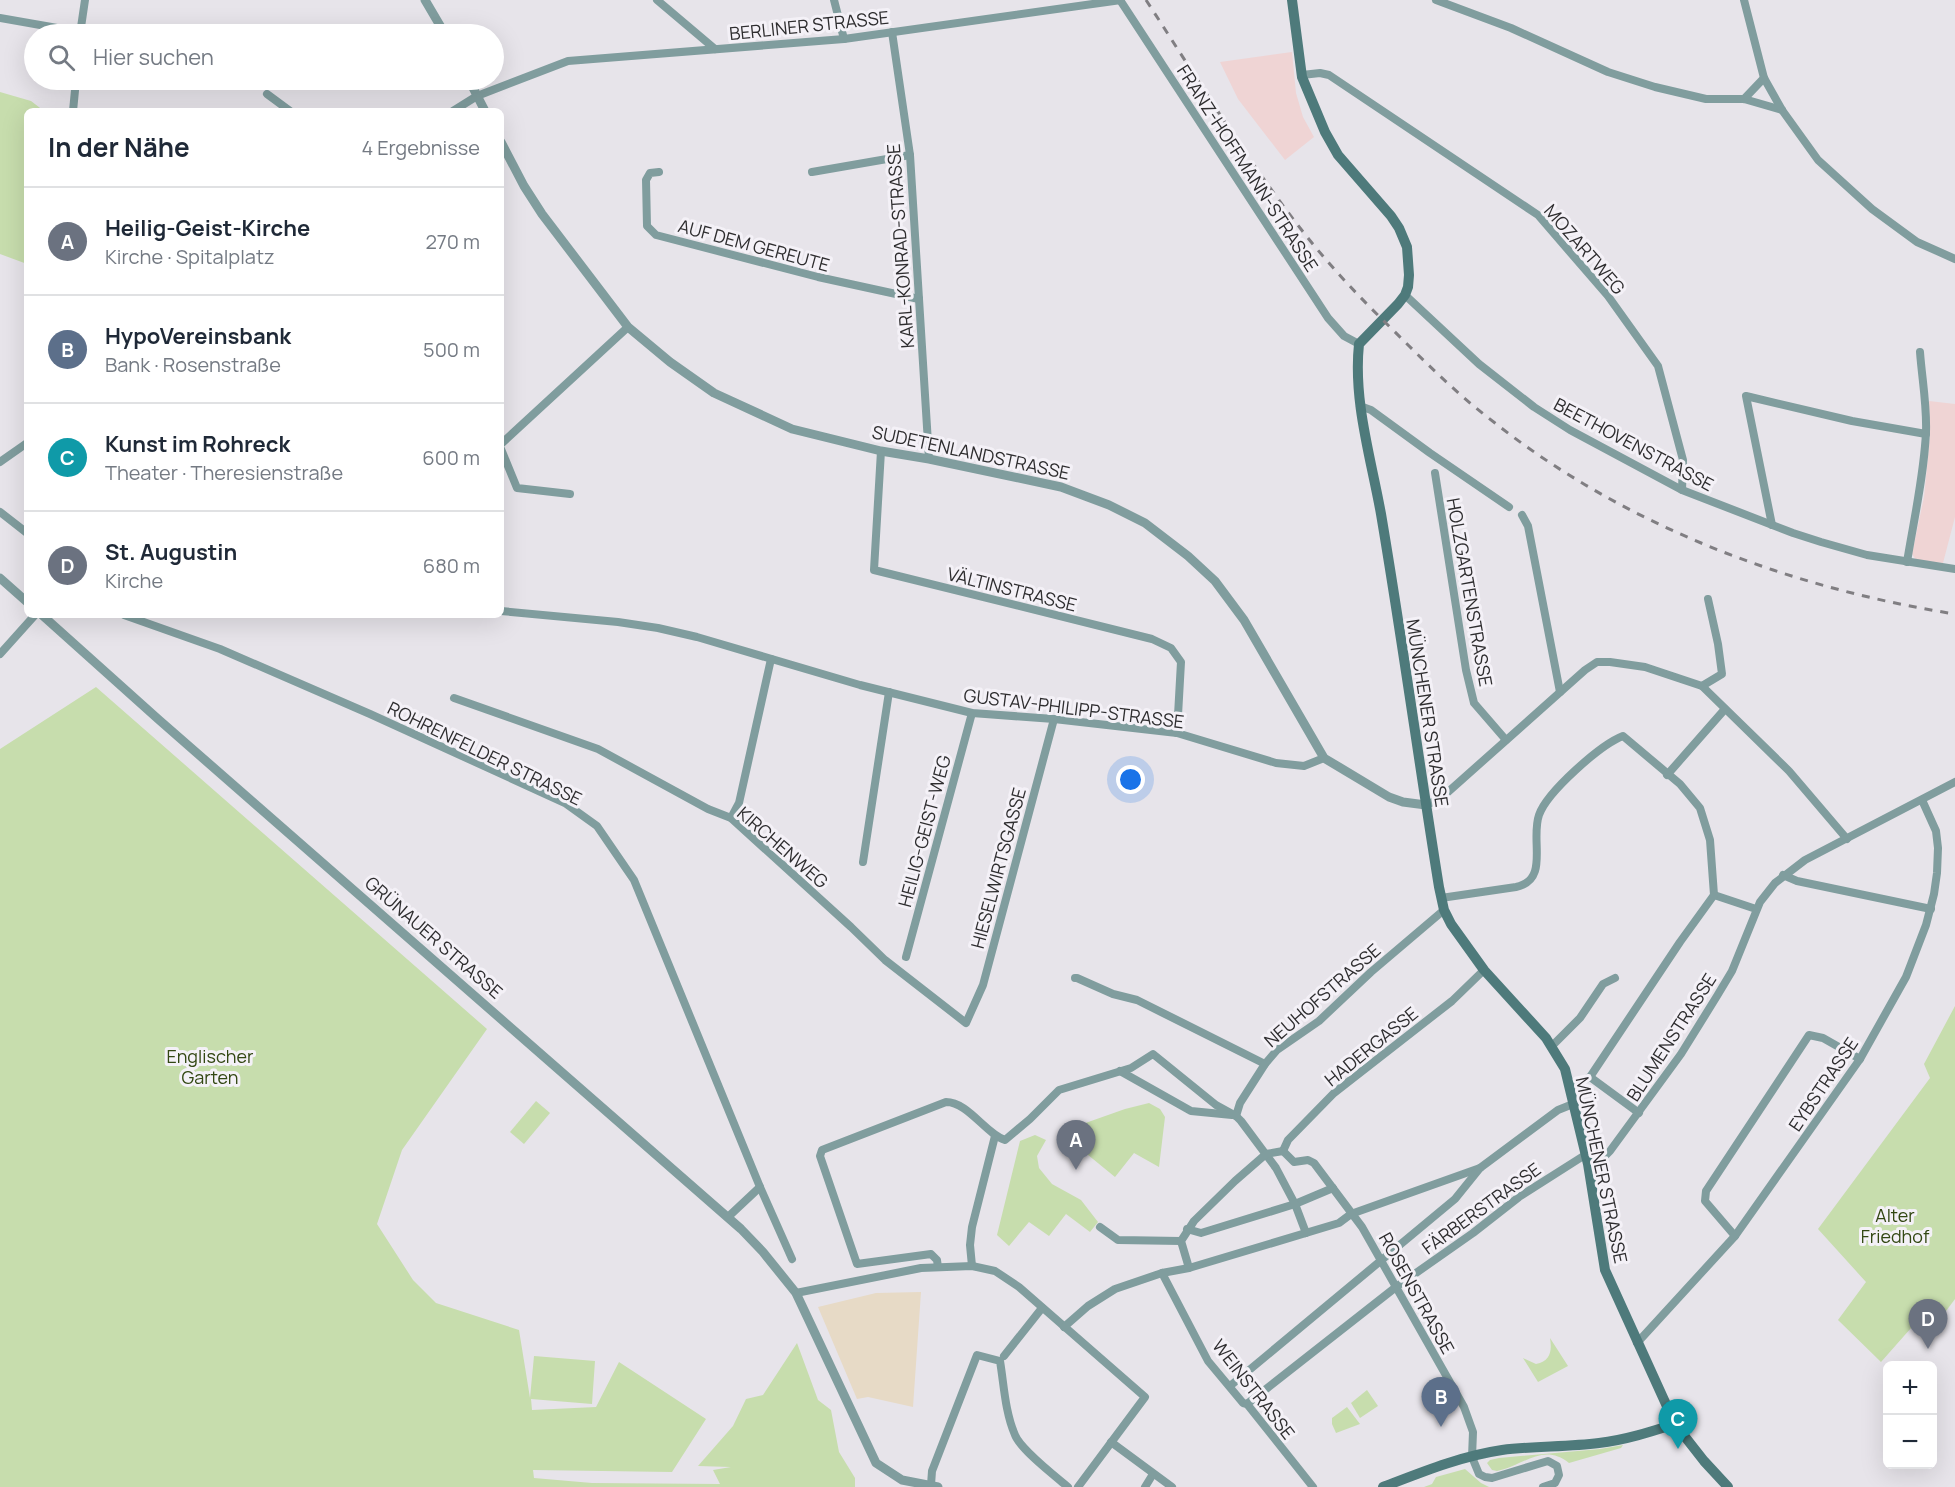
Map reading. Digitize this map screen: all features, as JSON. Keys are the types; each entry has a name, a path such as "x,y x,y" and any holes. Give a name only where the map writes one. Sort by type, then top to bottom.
{"main road":[{"path":"1292,0 1302,75 1325,132 1338,155 1391,216 1407,247 1409,275 1405,295 1359,344"},
{"name":"MÜNCHENER STRASSE","path":"1359,344 1360,406 1381,514 1444,910 1451,924 1484,970 1543,1035 1565,1069 1586,1160 1605,1270 1675,1424 1728,1487"},
{"path":"1383,1487 1445,1464 1502,1450 1600,1443 1635,1436 1675,1424"}],"street":[{"path":"81,24 85,0"},
{"path":"425,0 439,24"},
{"name":"BERLINER STRASSE","path":"657,0 715,49"},
{"path":"834,0 844,39"},
{"name":"BERLINER STRASSE","path":"504,86 568,61 844,39 1120,0"},
{"name":"FRANZ-HOFFMANN-STRASSE","path":"1120,0 1328,318 1344,336 1359,344"},
{"path":"1436,0 1511,28 1608,72 1655,87 1706,99 1744,99 1782,110"},
{"path":"1744,0 1764,78 1782,110 1818,160 1872,209 1917,242 1955,259"},
{"path":"0,18 32,24"},
{"name":"KARL-KONRAD-STRASSE","path":"892,32 910,155 929,459"},
{"name":"MOZARTWEG","path":"1302,75 1320,73 1329,75 1538,215 1551,229 1608,296 1658,366 1683,460 1682,490"},
{"path":"1744,99 1764,78"},
{"path":"73,108 75,90"},
{"path":"474,90 483,108"},
{"name":"BERLINER STRASSE","path":"458,108 477,96 493,90"},
{"path":"267,94 286,108"},
{"name":"SUDETENLANDSTRASSE","path":"504,148 542,214 628,327 670,362 714,393 792,429 881,451 1061,487 1109,504 1145,523 1188,556 1215,581 1244,620 1324,758 1389,797 1426,805"},
{"path":"812,172 910,155"},
{"name":"AUF DEM GEREUTE","path":"659,172 650,173 646,180 647,226 656,235 818,278 919,299"},
{"name":"BEETHOVENSTRASSE","path":"1405,295 1479,364 1534,407 1570,430 1682,490 1793,533 1856,551 1955,569"},
{"path":"504,441 628,327"},
{"path":"1907,562 1926,434 1920,352"},
{"path":"1772,525 1746,396 1852,421 1926,434"},
{"path":"1360,406 1371,410 1509,507"},
{"path":"0,462 24,445"},
{"name":"VÄLTINSTRASSE","path":"881,451 874,570 1152,639 1171,648 1181,662 1177,733"},
{"path":"504,456 517,488 570,494"},
{"name":"HOLZGARTENSTRASSE","path":"1435,473 1466,670 1474,704 1506,740"},
{"path":"0,512 24,531"},
{"path":"1522,515 1528,526 1560,692"},
{"path":"0,578 24,599"},
{"path":"1702,686 1722,674 1708,600"},
{"name":"GUSTAV-PHILIPP-STRASSE","path":"504,611 658,628 697,637 860,685 972,713 1054,719 1177,733 1276,763 1304,766 1324,758"},
{"path":"0,654 32,618"},
{"name":"GRÜNAUER STRASSE","path":"45,618 728,1217 763,1252 796,1293 876,1463 902,1480 934,1486"},
{"name":"ROHRENFELDER STRASSE","path":"132,618 220,649 370,714 565,803 597,826 634,880 760,1187 792,1259"},
{"path":"731,818 739,803 771,659"},
{"path":"1426,805 1441,798 1585,670 1597,662 1610,662 1645,667 1702,686 1789,771 1847,839"},
{"path":"863,862 889,692"},
{"name":"KIRCHENWEG","path":"454,698 598,749 708,809 731,818 885,960 966,1023"},
{"path":"1667,775 1725,709"},
{"name":"HEILIG-GEIST-WEG","path":"906,957 972,713"},
{"name":"HIESELWIRTSGASSE","path":"966,1023 982,985 1054,719"},
{"path":"1441,898 1516,887 1532,880 1537,864 1536,830 1539,814 1574,772 1612,740 1623,736 1695,800 1704,817 1710,840 1714,895 1590,1077 1569,1087"},
{"name":"BLUMENSTRASSE","path":"1586,1160 1602,1159 1610,1151 1681,1054 1732,971 1756,909 1764,895 1783,875 1805,860 1955,783"},
{"name":"EYBSTRASSE","path":"1637,1343 1735,1236 1860,1059 1906,977 1930,909 1937,873 1936,831 1922,800"},
{"path":"1783,875 1797,881 1930,909"},
{"path":"1714,895 1756,909"},
{"name":"NEUHOFSTRASSE","path":"1236,1116 1240,1103 1265,1064 1277,1050 1319,1021 1371,972 1444,910"},
{"name":"HADERGASSE","path":"1283,1151 1288,1140 1334,1093 1452,1001 1484,970"},
{"path":"1075,978 1113,994 1137,1000 1265,1064"},
{"path":"1552,1046 1580,1018 1604,984 1615,978"},
{"path":"1735,1236 1705,1201 1706,1191 1809,1035 1823,1038 1860,1059"},
{"path":"938,1267 937,1260 931,1254 857,1264 820,1156 822,1150 946,1102 953,1102 982,1122 995,1136 1005,1140 1059,1090 1131,1068 1146,1056 1153,1054 1216,1105 1236,1116 1276,1168 1295,1204 1306,1233"},
{"path":"1120,1071 1191,1111 1236,1116"},
{"path":"1590,1077 1639,1113"},
{"path":"1230,1386 1455,1199 1480,1168 1558,1110 1573,1104"},
{"path":"972,1266 970,1245 972,1227 995,1136"},
{"path":"1189,1268 1181,1241 1187,1229 1266,1154 1283,1151"},
{"name":"ROSENSTRASSE","path":"1283,1151 1294,1162 1308,1160 1314,1162 1362,1227 1464,1407 1473,1432 1472,1457"},
{"name":"FÄRBERSTRASSE","path":"1247,1404 1396,1287 1519,1197 1586,1160"},
{"path":"1064,1328 1088,1306 1115,1289 1162,1273 1189,1268 1339,1223 1351,1214 1480,1168"},
{"path":"728,1217 760,1187"},
{"path":"1187,1229 1201,1233 1295,1204 1333,1188"},
{"path":"1100,1227 1118,1240 1181,1241"},
{"path":"796,1293 921,1268 972,1266 995,1271 1019,1287 1145,1397 1078,1487"},
{"name":"WEINSTRASSE","path":"1162,1273 1208,1361 1243,1403 1247,1404 1313,1487"},
{"path":"1042,1308 1002,1359 1006,1402 1016,1436 1045,1468 1068,1487"},
{"path":"934,1486 932,1471 977,1355 1002,1359"},
{"path":"1111,1442 1172,1487"},
{"path":"1472,1457 1479,1474 1492,1478 1543,1462 1552,1463 1559,1470 1558,1478 1552,1485 1543,1487"},
{"path":"1145,1487 1153,1474"}],"shaded area":[{"path":"1292,52 1296,93 1303,117 1314,137 1285,160 1238,99 1220,62"},
{"path":"1929,401 1955,404 1955,517 1943,563 1916,560 1912,554 1924,497 1930,437"},
{"path":"921,1292 913,1407 868,1397 857,1399 818,1307 876,1293"}],"green space":[{"path":"0,92 31,101 40,108 24,108 24,263 0,254"},
{"name":"Englischer Garten","path":"96,687 487,1029 402,1150 377,1224 413,1280 436,1303 519,1330 530,1398 534,1356 595,1361 592,1404 531,1399 532,1410 596,1407 619,1362 706,1419 672,1472 533,1470 534,1478 592,1483 720,1484 713,1470 731,1467 698,1466 733,1426 746,1399 763,1395 797,1343 818,1400 831,1410 839,1452 855,1478 855,1487 0,1487 0,749"},
{"name":"Alter Friedhof","path":"1955,1006 1955,1299 1943,1315 1919,1319 1881,1362 1838,1320 1866,1282 1818,1229 1930,1078 1924,1064"},
{"path":"536,1101 550,1113 524,1144 510,1132"},
{"path":"1149,1103 1160,1109 1165,1117 1159,1167 1134,1153 1115,1177 1060,1132 1125,1109"},
{"path":"1035,1135 1046,1140 1037,1156 1039,1168 1052,1184 1081,1200 1098,1222 1090,1232 1066,1214 1049,1236 1029,1222 1009,1246 997,1235 1020,1141"},
{"path":"1550,1338 1568,1366 1538,1382 1523,1358 1536,1364 1548,1358 1551,1347"},
{"path":"1367,1390 1378,1406 1360,1418 1351,1403"},
{"path":"1347,1407 1360,1424 1336,1433 1332,1418"},
{"path":"1623,1445 1621,1448 1569,1463 1560,1457 1542,1455 1497,1471 1492,1470 1487,1463 1499,1458"},
{"path":"1465,1469 1489,1487 1424,1487 1432,1484 1436,1477"}],"railway":[{"path":"1146,0 1257,170 1319,252 1418,355 1495,423 1546,460 1599,493 1713,548 1772,570 1832,588 1893,603 1955,614"}],"place":[{"name":"Heilig-Geist-Kirche","path":"1076,1170"},
{"name":"St. Augustin","path":"1928,1349"},
{"name":"HypoVereinsbank","path":"1441,1427"},
{"name":"Kunst im Rohreck","path":"1678,1449"}]}
